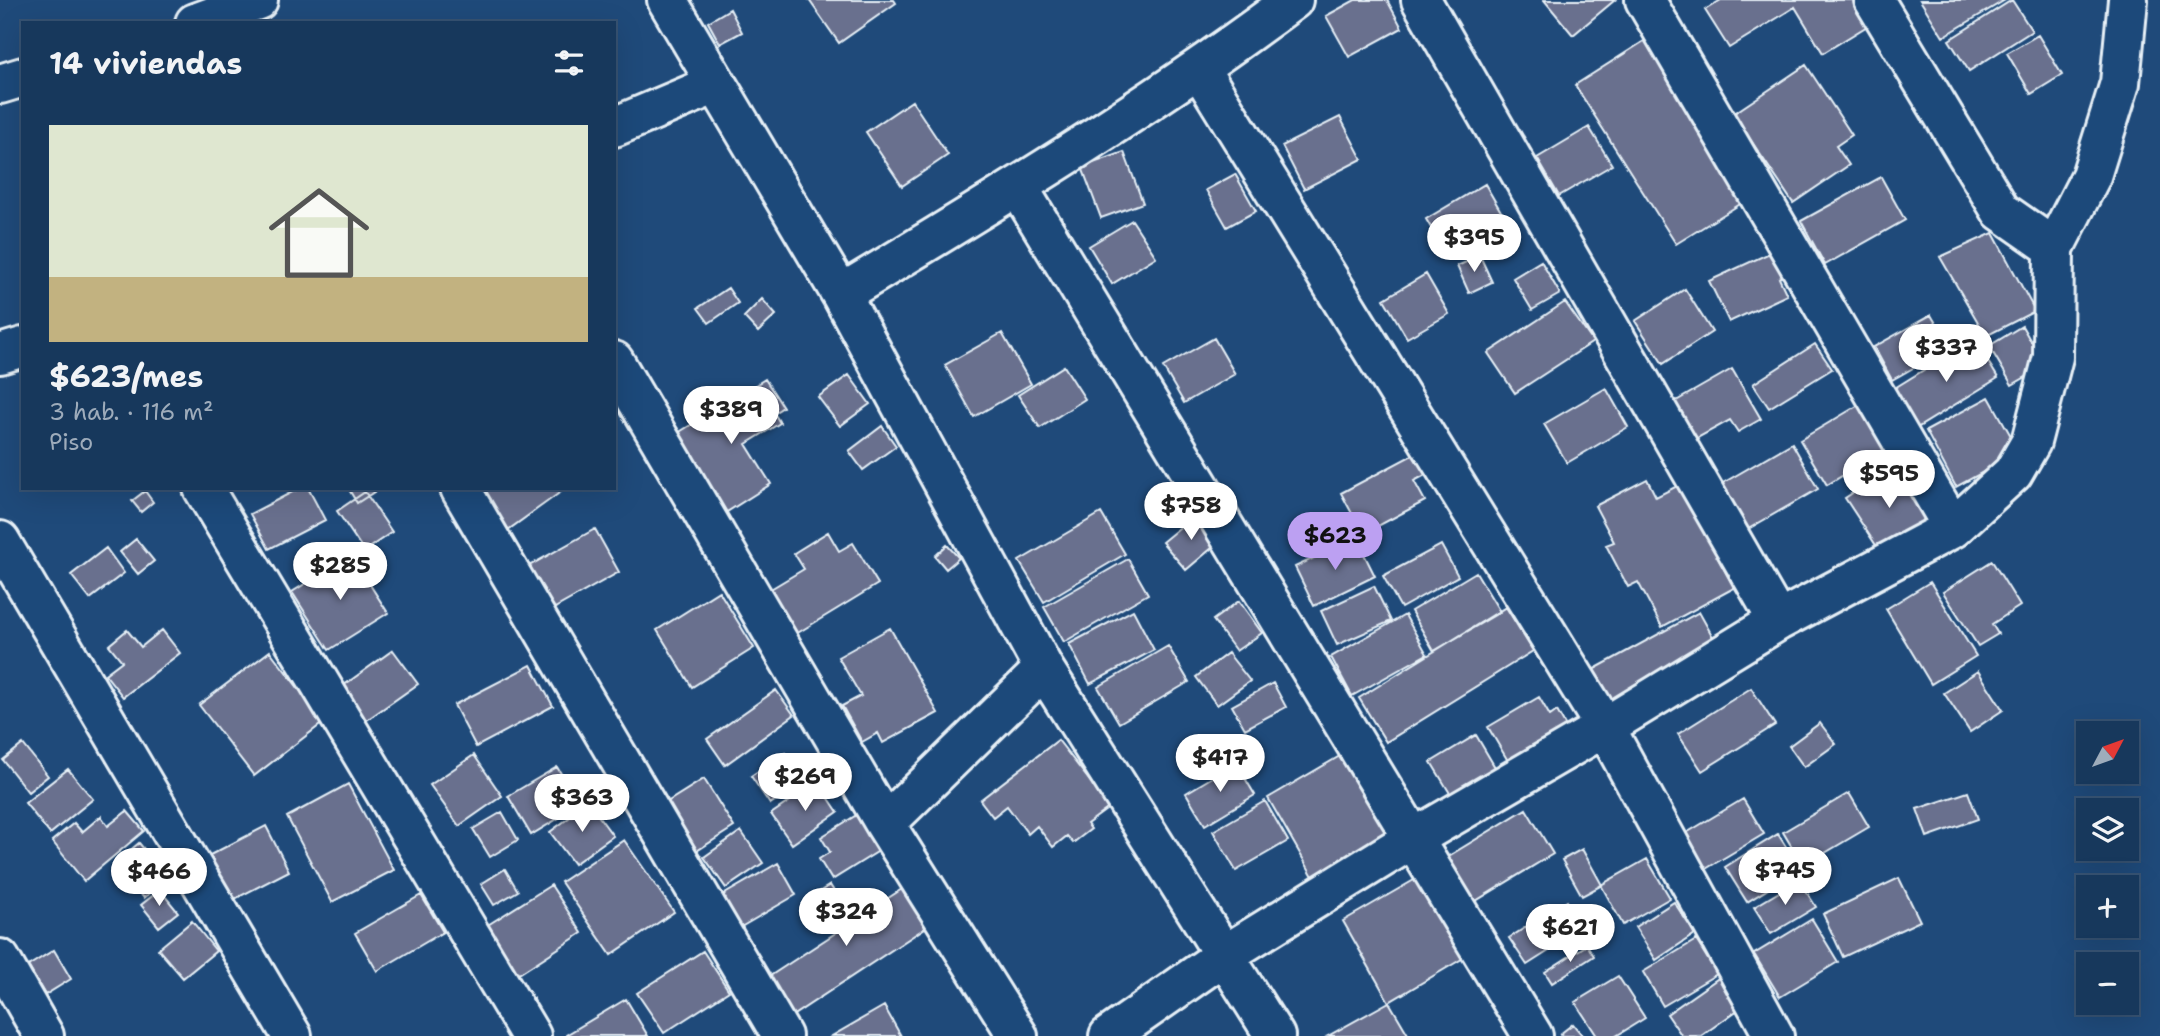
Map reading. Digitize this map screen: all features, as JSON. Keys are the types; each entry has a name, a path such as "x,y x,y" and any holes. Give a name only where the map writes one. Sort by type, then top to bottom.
{"street":[{"path":"203,16 258,0"},
{"path":"667,0 841,294 1044,669 1226,954 1275,1036"},
{"path":"841,294 1018,187 1200,70 1293,0"},
{"path":"1421,0 1777,621"},
{"path":"1645,0 1953,528"},
{"path":"1874,0 2001,211 2054,248"},
{"path":"1109,1036 1226,954 1414,838 1605,727 1777,621 1953,528 2013,473 2031,442 2053,357 2054,248 2091,176 2116,94 2128,0"},
{"path":"1200,70 1605,727 1774,1036"},
{"path":"0,84 21,78"},
{"path":"616,126 716,84"},
{"path":"1018,187 1533,1036"},
{"path":"0,354 21,348"},
{"path":"616,364 885,824 1018,1036"},
{"path":"204,490 531,1036"},
{"path":"461,490 782,1036"},
{"path":"0,541 292,1036"},
{"path":"885,824 1044,669"},
{"path":"0,959 44,1036"}],"building":[{"path":"809,0 894,0 896,3 839,43"},
{"path":"1355,0 1387,0 1402,28 1349,57 1326,16"},
{"path":"1544,0 1615,0 1573,35"},
{"path":"1721,0 1872,0 1882,17 1823,53 1795,7 1729,48 1705,10"},
{"path":"1920,0 2005,0 1943,37"},
{"path":"2012,0 2032,31 1969,71 1949,40"},
{"path":"730,9 742,32 720,44 708,22"},
{"path":"2038,35 2062,75 2031,94 2007,53"},
{"path":"1649,38 1750,198 1676,244 1575,85"},
{"path":"1806,65 1852,135 1836,146 1849,165 1793,203 1733,114"},
{"path":"912,101 948,155 902,186 866,132"},
{"path":"1340,117 1362,159 1304,189 1282,146"},
{"path":"1589,127 1612,165 1559,196 1537,158"},
{"path":"1124,152 1143,203 1101,218 1082,167"},
{"path":"1235,174 1256,211 1227,227 1206,190"},
{"path":"1881,177 1905,220 1825,265 1801,221"},
{"path":"1485,184 1507,222 1447,256 1426,219"},
{"path":"1132,220 1156,257 1112,284 1089,246"},
{"path":"1993,233 2035,311 1986,336 1940,257"},
{"path":"1774,251 1786,275 1779,278 1787,295 1729,322 1709,281"},
{"path":"1480,256 1492,282 1469,293 1457,266"},
{"path":"1541,261 1560,294 1532,310 1513,278"},
{"path":"1426,274 1449,314 1407,338 1384,299"},
{"path":"728,288 738,303 709,323 698,308"},
{"path":"1685,289 1712,332 1663,364 1635,321"},
{"path":"762,299 776,315 758,332 744,317"},
{"path":"1565,302 1593,342 1515,393 1488,353"},
{"path":"1931,315 1950,347 1892,380 1874,347"},
{"path":"2022,326 2045,366 2012,385 1989,346"},
{"path":"1002,333 1031,384 974,417 945,365"},
{"path":"1214,338 1235,374 1184,403 1163,367"},
{"path":"1974,339 1998,378 1917,428 1893,389"},
{"path":"1815,344 1832,369 1769,408 1753,384"},
{"path":"1064,366 1085,399 1040,428 1018,395"},
{"path":"1732,369 1761,419 1738,432 1730,420 1692,441 1671,404"},
{"path":"849,375 870,404 840,426 818,397"},
{"path":"765,379 783,407 774,413 780,423 746,444 771,484 722,515 673,436"},
{"path":"1606,388 1628,427 1567,463 1544,424"},
{"path":"1989,397 2020,452 1956,487 1926,431"},
{"path":"1867,400 1894,444 1827,485 1800,440"},
{"path":"882,426 896,446 863,470 849,451"},
{"path":"1792,443 1818,489 1743,532 1716,487"},
{"path":"1418,452 1429,473 1414,481 1425,501 1363,534 1341,493"},
{"path":"1895,465 1933,523 1883,556 1845,498"},
{"path":"1647,479 1656,497 1679,485 1734,588 1662,627 1638,582 1628,587 1606,545 1614,542 1595,506"},
{"path":"296,490 309,490 325,520 269,549 250,514"},
{"path":"349,490 377,490 357,503"},
{"path":"479,490 564,490 508,530"},
{"path":"145,491 153,502 141,512 132,501"},
{"path":"365,492 392,532 364,551 337,511"},
{"path":"1101,513 1125,554 1044,602 1019,561"},
{"path":"1196,514 1219,542 1186,570 1162,542"},
{"path":"595,529 619,572 546,613 522,570"},
{"path":"828,532 839,551 853,543 878,584 796,634 769,590 804,569 794,553"},
{"path":"1356,538 1375,576 1314,606 1295,567"},
{"path":"136,539 154,561 138,574 120,552"},
{"path":"947,545 959,558 946,569 935,556"},
{"path":"1441,545 1458,576 1401,608 1383,576"},
{"path":"106,548 124,573 90,599 71,575"},
{"path":"351,555 388,613 329,650 292,592"},
{"path":"1128,559 1148,594 1064,642 1044,607"},
{"path":"1992,561 2020,606 1992,624 1998,634 1978,646 1943,592"},
{"path":"1476,572 1500,612 1434,651 1411,611"},
{"path":"1930,582 1976,656 1931,684 1886,609"},
{"path":"1374,586 1391,621 1337,645 1321,611"},
{"path":"719,591 754,648 692,687 657,630"},
{"path":"1239,601 1262,633 1236,651 1213,620"},
{"path":"1506,607 1533,651 1386,742 1359,698"},
{"path":"1133,610 1154,650 1090,684 1069,644"},
{"path":"1699,612 1722,653 1612,713 1589,672"},
{"path":"1405,615 1427,654 1352,696 1331,657"},
{"path":"890,628 938,713 883,743 878,733 862,742 842,706 861,696 838,657"},
{"path":"127,630 141,647 162,630 180,653 123,697 105,674 122,661 109,645"},
{"path":"1168,646 1189,682 1119,723 1098,687"},
{"path":"393,650 418,684 364,722 340,688"},
{"path":"270,651 324,722 254,776 199,705"},
{"path":"1228,653 1250,681 1217,705 1196,677"},
{"path":"531,665 553,706 476,747 454,705"},
{"path":"1978,671 2003,710 1970,732 1944,693"},
{"path":"1273,683 1286,707 1245,729 1232,706"},
{"path":"1751,688 1775,725 1702,771 1678,734"},
{"path":"776,690 794,715 725,765 707,739"},
{"path":"1539,697 1550,716 1557,711 1569,732 1511,766 1488,727"},
{"path":"1820,723 1836,744 1804,767 1789,746"},
{"path":"1476,735 1496,769 1451,795 1431,762"},
{"path":"1058,740 1110,807 1087,824 1091,829 1073,843 1067,836 1053,847 1037,826 1028,834 1007,806 993,817 980,800"},
{"path":"23,744 48,776 28,792 3,760"},
{"path":"785,753 804,781 770,804 751,776"},
{"path":"1345,753 1395,840 1318,885 1268,798"},
{"path":"474,755 502,796 459,826 430,785"},
{"path":"1236,763 1255,795 1205,825 1186,793"},
{"path":"557,767 580,805 531,835 508,796"},
{"path":"68,769 93,799 50,834 25,803"},
{"path":"704,779 734,827 695,852 664,804"},
{"path":"818,782 838,812 792,844 771,814"},
{"path":"348,784 394,870 332,902 287,817"},
{"path":"1968,792 1978,819 1927,837 1917,809"},
{"path":"1849,793 1869,827 1803,866 1783,832"},
{"path":"1743,799 1764,834 1699,873 1678,838"},
{"path":"1265,801 1288,841 1236,871 1213,831"},
{"path":"589,803 613,836 574,864 550,832"},
{"path":"868,808 890,844 832,880 819,859 830,852 821,837"},
{"path":"1526,809 1553,854 1474,902 1447,857"},
{"path":"127,811 144,831 84,881 52,841 74,823 82,832 101,816 108,826"},
{"path":"502,812 518,840 490,857 473,829"},
{"path":"266,826 289,871 231,901 208,856"},
{"path":"741,831 763,863 726,888 704,857"},
{"path":"1778,834 1800,869 1747,902 1725,867"},
{"path":"624,840 674,912 611,955 561,882"},
{"path":"139,843 168,878 144,898 115,863"},
{"path":"1582,849 1602,885 1582,896 1562,860"},
{"path":"1647,859 1670,898 1623,925 1601,885"},
{"path":"778,863 796,895 741,927 723,895"},
{"path":"505,869 518,891 494,905 481,884"},
{"path":"1421,876 1467,956 1389,1002 1343,921"},
{"path":"1899,878 1920,921 1843,957 1823,914"},
{"path":"1799,880 1816,907 1771,934 1754,907"},
{"path":"551,885 582,933 514,977 483,928"},
{"path":"830,885 853,921 905,887 931,924 789,1018 764,980 837,932 814,895"},
{"path":"160,890 178,912 159,927 141,905"},
{"path":"421,895 443,932 377,971 355,933"},
{"path":"1567,901 1585,928 1527,965 1509,938"},
{"path":"1674,902 1695,934 1656,960 1635,927"},
{"path":"1812,919 1838,962 1780,997 1754,954"},
{"path":"192,921 216,951 183,978 158,949"},
{"path":"1696,940 1717,974 1663,1006 1643,972"},
{"path":"1587,945 1594,956 1552,983 1545,972"},
{"path":"54,950 71,979 45,995 28,966"},
{"path":"703,951 729,991 664,1033 637,993"},
{"path":"1618,976 1645,1018 1616,1036 1597,1036 1575,1002"},
{"path":"1720,977 1742,1007 1701,1036 1682,1036 1667,1014"},
{"path":"626,999 648,1036 566,1036 566,1035"},
{"path":"1389,1002 1409,1036 1328,1036"},
{"path":"884,1006 901,1036 832,1036"},
{"path":"1573,1024 1583,1036 1560,1034"}]}
